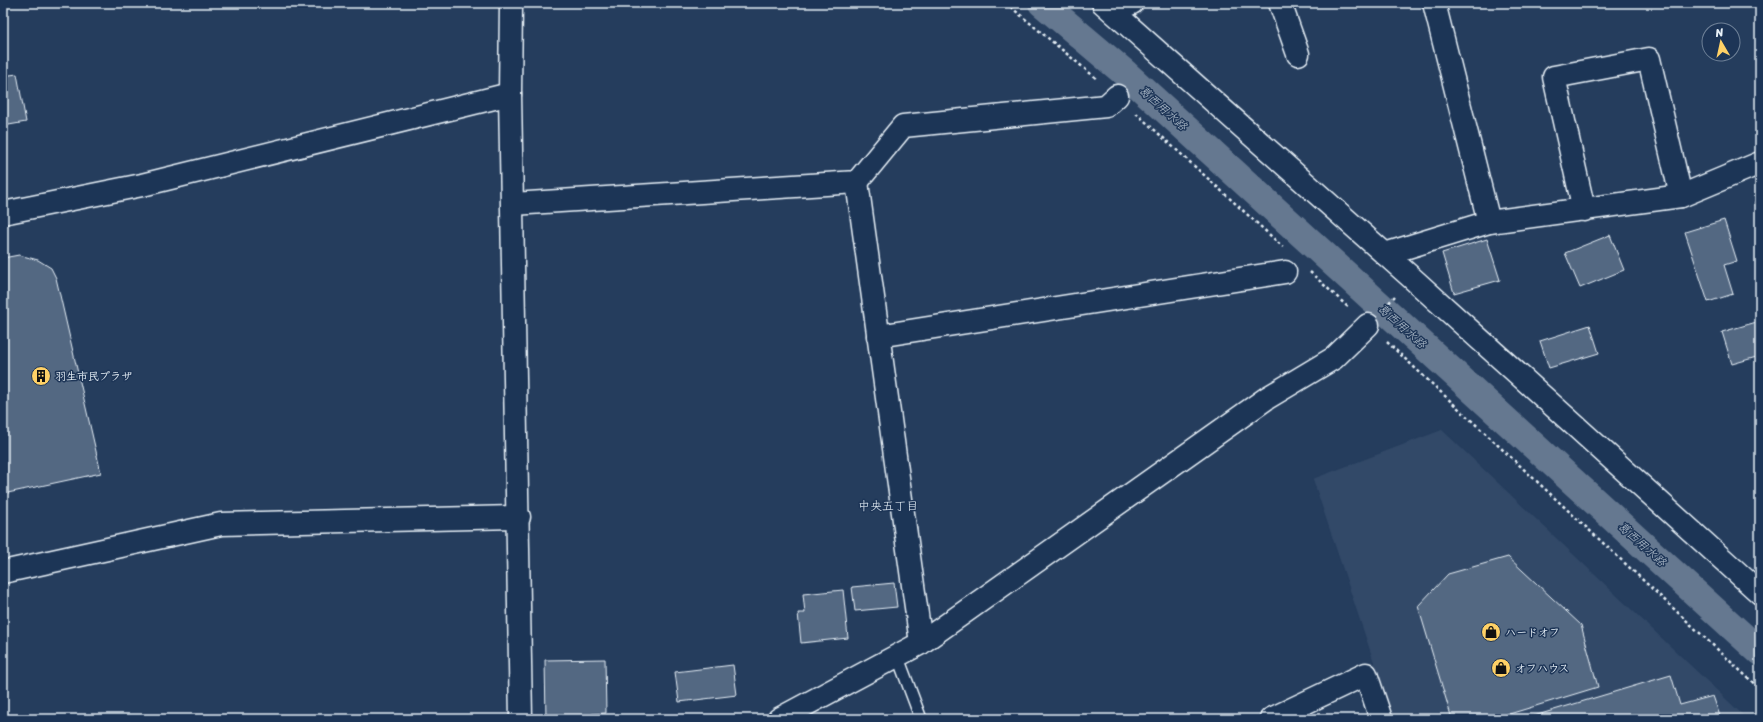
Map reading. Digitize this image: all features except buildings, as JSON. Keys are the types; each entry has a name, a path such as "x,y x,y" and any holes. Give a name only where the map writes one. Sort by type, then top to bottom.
{"street":[{"path":"511,3 510,94 519,517 521,719"},
{"path":"1280,3 1298,54"},
{"path":"1434,3 1489,222"},
{"path":"1116,6 1385,254 1760,593"},
{"path":"1584,210 1554,76 1649,59 1681,196"},
{"path":"3,213 142,185 510,94"},
{"path":"513,204 857,182 903,126 1106,106 1117,96"},
{"path":"1385,254 1489,222 1681,196 1760,163"},
{"path":"857,182 921,643"},
{"path":"878,336 1295,269"},
{"path":"778,719 921,643 1267,398 1334,358 1368,325"},
{"path":"3,572 221,524 519,517"},
{"path":"1271,719 1366,674 1381,719"}],"lane":[{"path":"897,655 921,719"}],"path":[{"path":"1006,3 1117,96 1286,250"},
{"path":"1295,269 1368,325 1760,689"}],"shaded area":[{"path":"1442,430 1747,719 1393,719 1313,479"}],"waterway":[{"name":"葛西用水路","path":"1042,3 1126,74 1760,652"}],"place":[{"name":"羽生市民プラザ","path":"41,376"},
{"name":"ハードオフ","path":"1491,632"},
{"name":"オフハウス","path":"1501,668"}],"district":[{"name":"中央五丁目","path":"888,506"}]}
